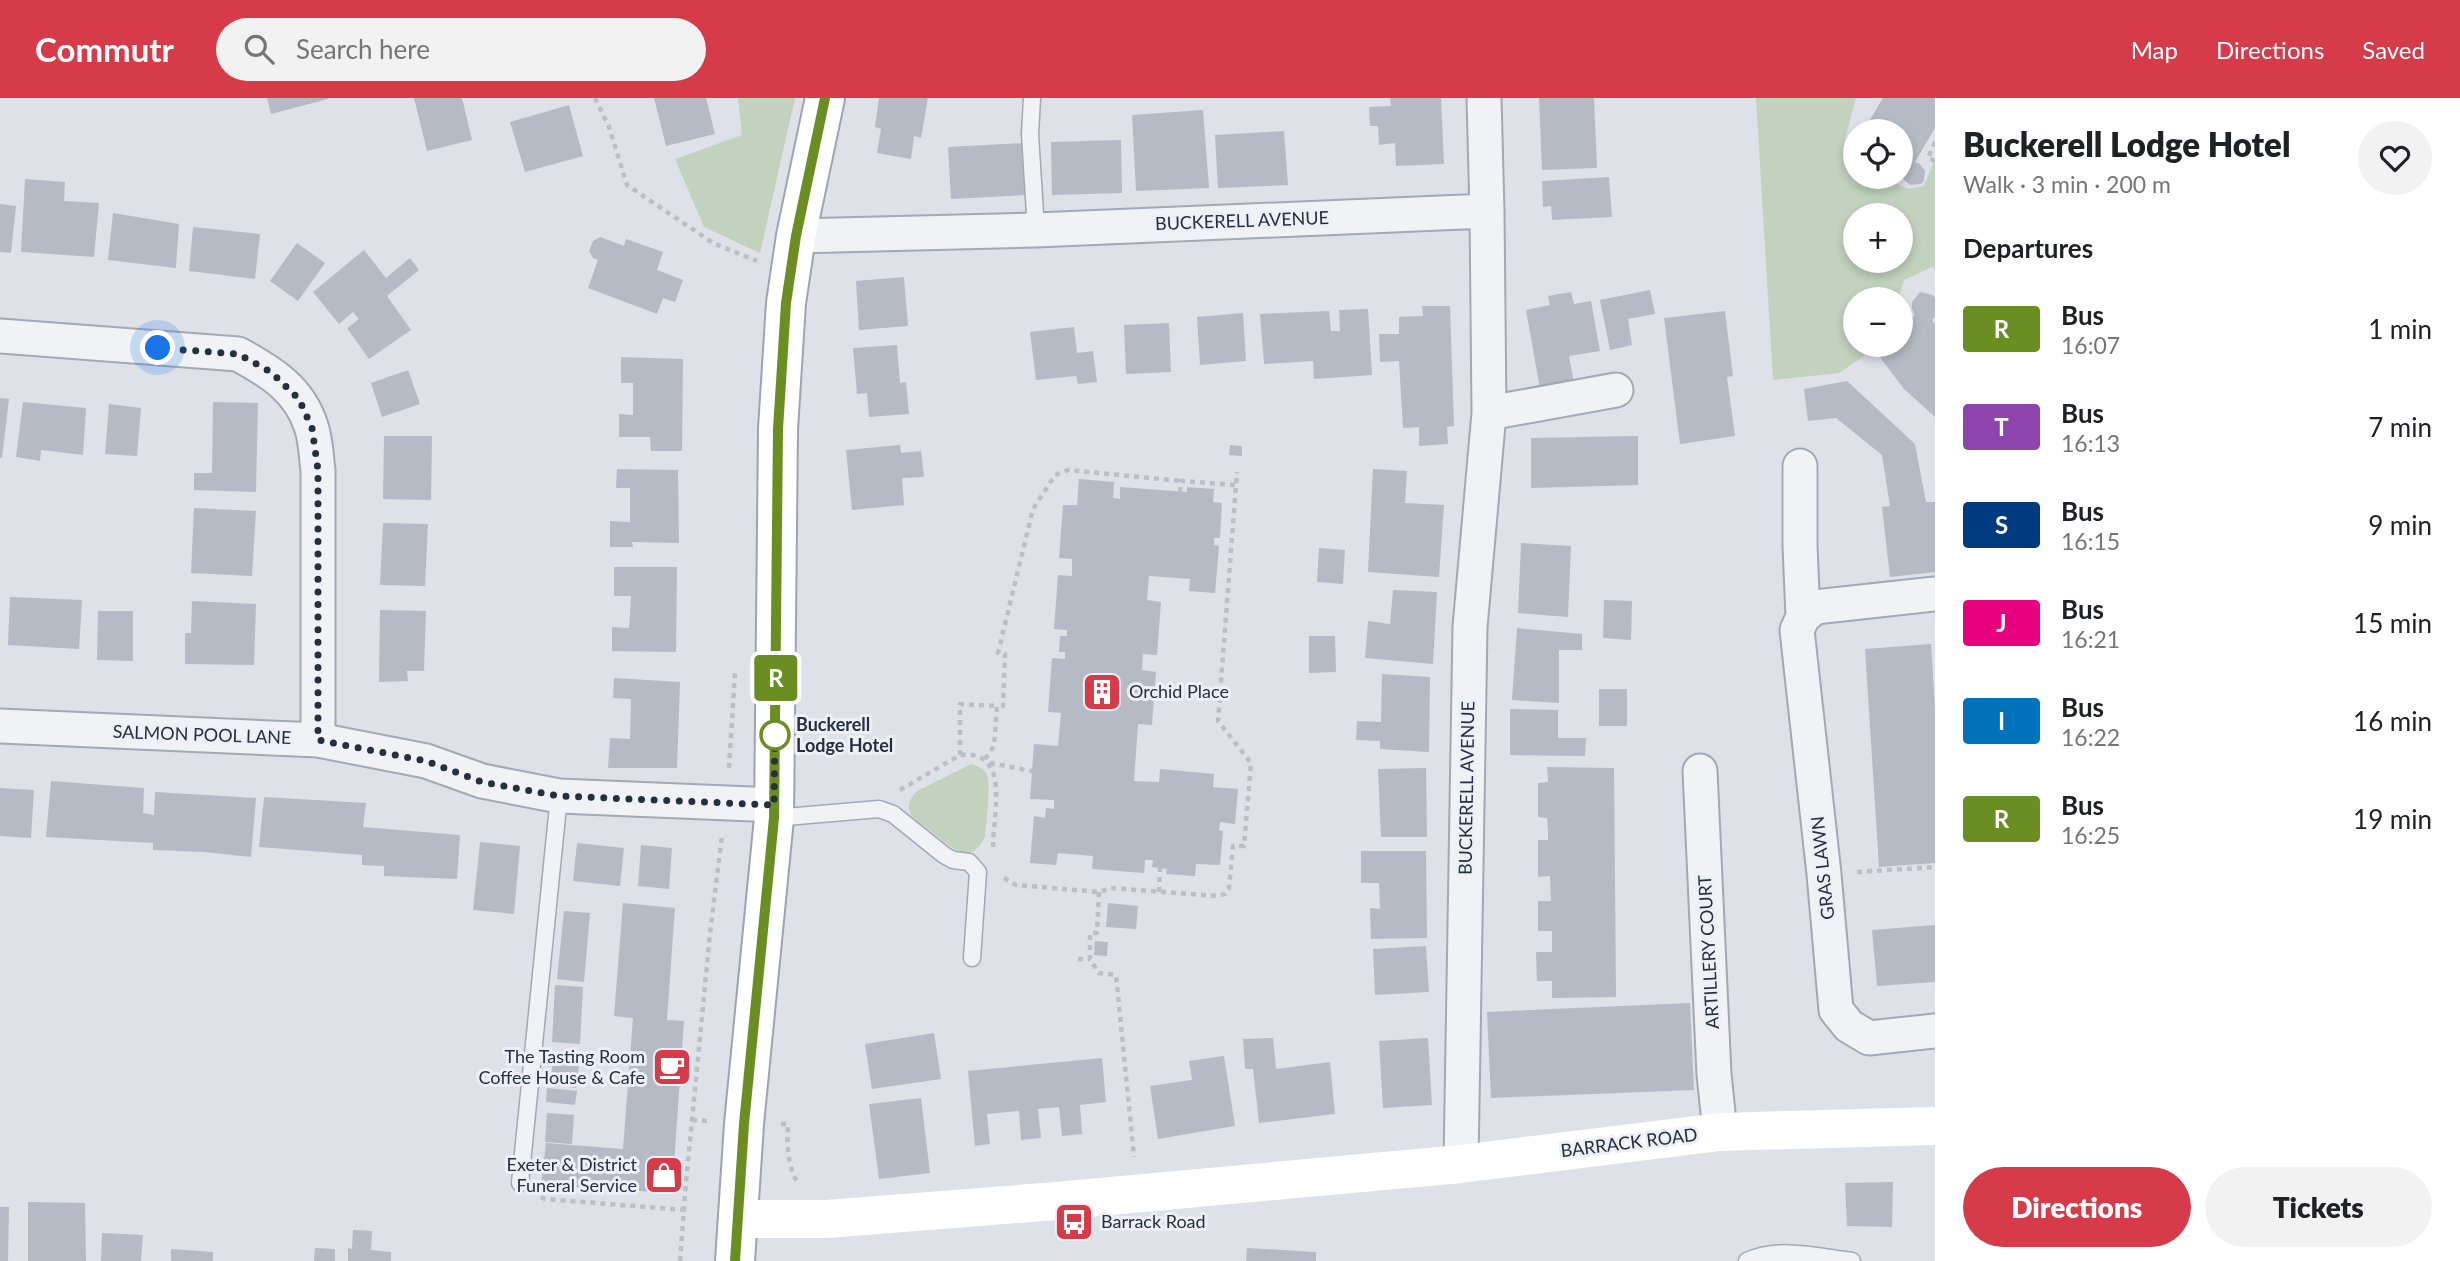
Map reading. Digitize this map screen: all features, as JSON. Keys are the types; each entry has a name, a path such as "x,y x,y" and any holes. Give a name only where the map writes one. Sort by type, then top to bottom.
{"street":[{"path":"735,1261 744,1124 774,811 778,429 786,303 796,236 825,98"},
{"path":"1485,98 1486,211"},
{"name":"BUCKERELL AVENUE","path":"796,236 1036,230 1486,211 1489,412 1470,627 1461,1164"},
{"path":"0,336 238,354 271,372 299,399 312,428 318,470 318,740"},
{"path":"1489,412 1616,390"},
{"name":"GRAS LAWN","path":"1800,466 1803,617 1797,630 1836,1010 1849,1026 1869,1038 1935,1031"},
{"path":"1803,617 1815,607 1935,594"},
{"name":"SALMON POOL LANE","path":"0,726 318,740 426,761 482,782 559,796 774,811"},
{"name":"ARTILLERY COURT","path":"1700,771 1714,1074 1720,1132"},
{"name":"BARRACK ROAD","path":"738,1219 803,1220 847,1217 1461,1164 1720,1132 1935,1126"}],"lane":[{"path":"1032,98 1030,134 1036,230"},
{"path":"520,1183 559,796"},
{"path":"774,811 879,809 893,814 944,855 953,860 969,862 978,872 972,958"},
{"path":"1747,1261 1756,1257 1790,1254 1852,1261"}],"path":[{"path":"595,98 608,127 627,185 713,243 764,264"},
{"path":"1935,142 1928,158 1935,161"},
{"path":"960,755 960,704 1003,706 1005,653 998,653 1032,514 1055,475 1068,470 1236,485"},
{"path":"1002,876 1016,885 1099,892 1111,888 1217,896 1225,894 1229,888 1233,846 1244,846 1251,762 1219,721 1237,472"},
{"path":"1180,492 1181,481"},
{"path":"987,761 995,746 996,706"},
{"path":"879,809 896,792 960,755 971,754 987,761 1032,771"},
{"path":"987,761 994,772 996,783 993,844 996,855"},
{"path":"1824,874 1935,867"},
{"path":"1159,892 1160,868"},
{"path":"1099,892 1097,933 1090,933 1090,959 1099,972 1116,975 1134,1162"},
{"path":"1077,960 1090,959"},
{"path":"520,1183 545,1199 685,1210"},
{"path":"680,1261 685,1183"}],"green space":[{"path":"738,98 795,98 760,253 704,227 675,159 742,135"},
{"path":"1756,98 1856,98 1850,119 1843,119 1843,189 1913,189 1924,186 1935,159 1935,270 1932,267 1904,280 1902,287 1843,287 1843,357 1863,357 1839,373 1773,380"},
{"path":"971,764 986,773 989,794 985,836 980,846 967,853 953,849 919,822 911,815 909,805 917,791"}],"building":[{"path":"267,98 328,98 328,99 271,114"},
{"path":"414,98 462,98 472,140 427,151"},
{"path":"654,98 706,98 715,134 666,146"},
{"path":"879,98 928,98 921,138 914,136 911,159 877,153 881,129 875,127"},
{"path":"1390,98 1441,98 1444,164 1396,166 1395,143 1379,145 1378,126 1370,126 1369,107 1391,106"},
{"path":"1539,98 1594,98 1597,168 1542,170"},
{"path":"1883,98 1935,98 1935,128 1915,162 1925,171 1921,184 1913,185 1913,119 1870,119"},
{"path":"569,105 583,156 525,172 510,122"},
{"path":"1203,110 1209,188 1136,191 1132,115"},
{"path":"1284,131 1288,185 1218,188 1215,135"},
{"path":"1121,140 1122,193 1052,195 1051,142"},
{"path":"1024,143 1027,195 951,199 948,147"},
{"path":"1609,177 1612,217 1552,220 1551,206 1543,207 1542,181"},
{"path":"25,179 65,182 64,201 99,203 94,257 21,252"},
{"path":"0,204 16,206 11,253 0,252"},
{"path":"113,213 179,224 176,268 108,260"},
{"path":"193,227 260,234 255,279 189,271"},
{"path":"600,237 624,246 626,239 663,252 657,270 683,280 675,302 663,298 657,314 588,288 598,260 593,258 589,251 593,241"},
{"path":"297,243 325,263 298,301 270,281"},
{"path":"364,250 386,278 410,258 419,270 387,296 411,330 369,359 347,328 359,319 353,312 339,324 313,292"},
{"path":"904,277 908,326 859,330 856,281"},
{"path":"1650,290 1655,314 1628,319 1632,345 1610,350 1600,300"},
{"path":"1571,292 1574,304 1591,301 1600,351 1569,356 1574,383 1540,389 1526,310 1550,305 1548,296"},
{"path":"1920,292 1935,298 1935,317 1932,320 1935,324 1935,417 1904,389 1880,357 1913,357 1913,301"},
{"path":"1422,306 1450,306 1454,426 1447,427 1448,444 1419,446 1419,427 1403,428 1399,361 1380,362 1379,334 1399,334 1399,317 1423,316"},
{"path":"1368,309 1372,375 1314,379 1313,361 1264,364 1260,314 1329,311 1331,331 1340,331 1339,310"},
{"path":"1725,311 1733,376 1727,377 1735,436 1680,444 1664,318"},
{"path":"1243,313 1246,361 1200,365 1197,317"},
{"path":"1169,323 1171,372 1126,374 1124,325"},
{"path":"1074,327 1077,353 1093,351 1097,382 1078,384 1076,376 1036,380 1030,332"},
{"path":"897,345 900,383 906,382 909,414 869,417 867,393 857,394 853,348"},
{"path":"621,357 683,359 682,451 651,451 650,437 619,437 619,414 633,415 633,383 621,383"},
{"path":"408,370 420,404 382,417 371,383"},
{"path":"1847,381 1915,444 1926,502 1935,502 1935,572 1890,577 1882,507 1890,506 1882,455 1836,418 1808,421 1804,389"},
{"path":"0,398 9,399 2,458 0,458"},
{"path":"23,402 86,408 83,455 41,450 40,461 16,457"},
{"path":"213,402 258,403 256,492 194,490 194,473 212,473"},
{"path":"109,404 141,408 137,456 105,454"},
{"path":"384,436 432,436 431,500 383,499"},
{"path":"1638,436 1638,485 1531,488 1531,438"},
{"path":"900,445 901,453 921,451 924,477 902,478 904,505 852,510 846,450"},
{"path":"1230,445 1242,446 1242,456 1229,455"},
{"path":"617,469 678,470 679,543 632,542 633,547 610,547 610,521 630,522 630,488 616,488"},
{"path":"1373,469 1407,471 1405,503 1444,505 1439,577 1368,572"},
{"name":"Orchid Place","path":"1079,479 1114,482 1113,498 1120,499 1120,487 1187,492 1187,487 1214,489 1213,502 1222,503 1220,538 1214,538 1214,545 1219,546 1215,593 1189,591 1190,579 1149,576 1147,600 1161,602 1157,655 1143,654 1142,670 1156,672 1152,725 1138,724 1134,781 1159,782 1160,769 1214,774 1213,787 1238,789 1235,824 1220,822 1219,830 1223,831 1220,865 1196,864 1195,876 1166,874 1167,869 1152,867 1153,860 1145,860 1144,873 1092,869 1093,856 1058,853 1056,865 1030,863 1034,816 1045,818 1046,808 1054,809 1054,800 1030,799 1034,744 1058,746 1061,713 1048,712 1052,658 1065,659 1065,652 1059,652 1060,636 1067,636 1067,630 1054,629 1058,575 1072,576 1072,559 1059,558 1063,505 1077,505"},
{"path":"194,508 256,511 252,576 191,573"},
{"path":"383,523 428,524 425,586 380,585"},
{"path":"1521,543 1571,546 1568,617 1518,613"},
{"path":"1319,548 1345,550 1343,584 1317,582"},
{"path":"614,567 677,567 676,652 612,651 612,627 629,628 631,596 614,596"},
{"path":"1393,590 1437,592 1433,664 1365,658 1368,621 1390,624"},
{"path":"10,597 82,600 79,649 8,645"},
{"path":"1604,600 1632,601 1631,640 1603,638"},
{"path":"192,601 256,604 254,665 185,664 185,633 191,633"},
{"path":"380,610 426,611 424,671 407,671 408,681 379,682"},
{"path":"98,611 133,611 133,661 97,660"},
{"path":"1517,628 1582,634 1582,650 1559,650 1559,703 1512,700"},
{"path":"1309,636 1335,636 1336,672 1309,673"},
{"path":"1931,644 1935,708 1935,863 1879,867 1865,649"},
{"path":"1382,674 1430,677 1429,752 1380,749 1380,741 1356,740 1357,721 1381,722"},
{"path":"614,678 680,682 677,768 608,768 610,738 630,739 631,699 613,698"},
{"path":"1599,689 1627,689 1627,726 1599,726"},
{"path":"1510,709 1558,710 1558,738 1586,738 1585,756 1510,755"},
{"path":"1547,767 1614,768 1616,997 1552,998 1552,981 1537,981 1536,952 1552,952 1552,931 1538,931 1538,901 1551,901 1550,876 1538,877 1538,840 1548,840 1548,832 1547,818 1538,817 1538,783 1548,782"},
{"path":"1426,768 1427,837 1381,837 1378,769"},
{"path":"51,781 144,788 143,813 154,815 155,792 256,798 251,857 153,850 153,843 46,837"},
{"path":"0,788 34,790 31,838 0,836"},
{"path":"264,797 366,803 363,827 460,835 457,879 384,876 384,866 362,865 362,855 259,847"},
{"path":"480,842 520,846 514,914 473,910"},
{"path":"577,843 624,848 620,886 573,881"},
{"path":"641,845 672,848 669,889 638,886"},
{"path":"1361,851 1426,851 1427,938 1371,939 1370,908 1380,909 1379,883 1361,883"},
{"path":"623,903 675,908 667,1020 684,1021 672,1193 541,1185 546,1143 623,1149 633,1018 614,1016"},
{"path":"1108,903 1138,906 1136,929 1106,927"},
{"path":"564,911 590,913 584,982 557,979"},
{"path":"1935,925 1935,982 1877,986 1872,930"},
{"path":"1095,941 1108,942 1107,956 1094,955"},
{"path":"1426,946 1429,992 1375,995 1373,949"},
{"path":"555,985 583,987 580,1044 552,1042"},
{"path":"1690,1003 1694,1090 1491,1098 1487,1012"},
{"path":"934,1033 941,1079 872,1089 865,1044"},
{"path":"1273,1038 1276,1069 1330,1062 1335,1114 1259,1123 1253,1069 1245,1069 1243,1039"},
{"path":"1428,1038 1432,1105 1383,1108 1379,1041"},
{"path":"554,1054 580,1057 576,1088 550,1084"},
{"path":"1224,1056 1235,1126 1158,1139 1150,1086 1192,1080 1189,1061"},
{"path":"1102,1058 1106,1102 1080,1105 1082,1134 1062,1136 1059,1107 1038,1109 1041,1138 1021,1140 1019,1111 987,1114 990,1144 975,1146 968,1071"},
{"path":"547,1088 577,1091 575,1105 546,1102"},
{"path":"921,1098 930,1173 879,1179 869,1104"},
{"path":"547,1113 574,1115 572,1144 545,1142"},
{"path":"1893,1182 1892,1227 1847,1226 1845,1183"},
{"path":"28,1202 85,1203 86,1261 28,1261"},
{"path":"0,1207 9,1207 8,1261 0,1261"},
{"path":"353,1230 372,1231 371,1250 391,1252 391,1261 348,1261"},
{"path":"102,1233 143,1235 141,1261 101,1261"},
{"path":"315,1248 335,1249 335,1261 314,1261"},
{"path":"1247,1248 1316,1252 1316,1261 1246,1261"},
{"path":"171,1249 213,1252 213,1261 171,1261"}],"bus line":[{"name":"R","path":"735,1261 744,1124 774,818 778,429 786,303 796,236 825,98"}],"place":[{"name":"Orchid Place","path":"1102,692"},
{"name":"Buckerell Lodge Hotel","path":"775,735"},
{"name":"The Tasting Room Coffee House & Cafe","path":"672,1067"},
{"name":"Exeter & District Funeral Service","path":"664,1175"},
{"name":"Barrack Road","path":"1074,1222"}],"route":[{"path":"158,348 238,354 271,372 299,399 312,428 318,470 318,740 426,761 482,782 559,796 774,805 775,724 775,735"}]}
